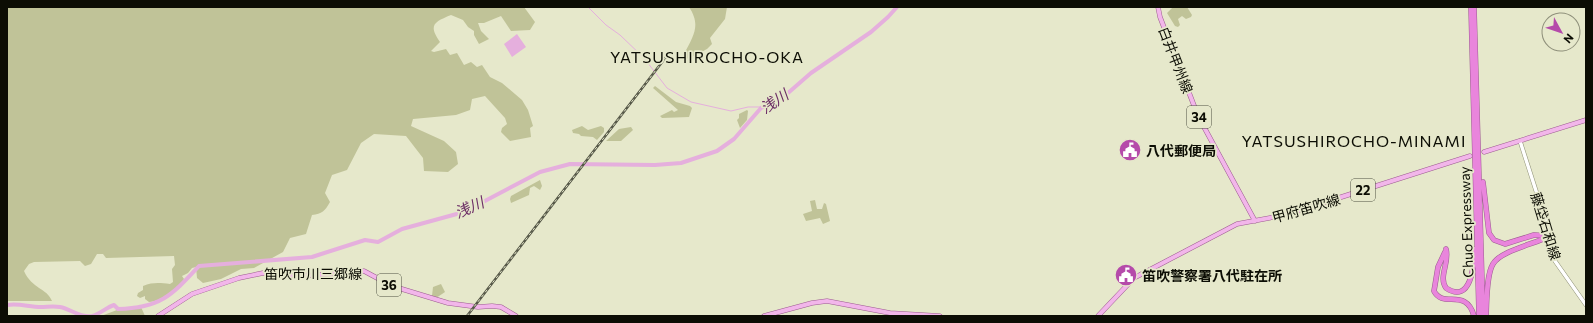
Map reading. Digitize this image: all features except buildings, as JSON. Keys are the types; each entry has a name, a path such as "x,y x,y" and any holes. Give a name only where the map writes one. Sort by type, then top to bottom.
{"highway":[{"name":"Chuo Expressway","path":"1470,7 1479,316"},
{"name":"Chuo Expressway","path":"1474,7 1483,316"},
{"path":"1479,144 1485,202 1491,237 1497,242 1505,244 1534,235 1549,236"},
{"path":"1474,316 1472,308 1466,302 1460,299 1440,298 1435,294 1434,288 1438,265 1443,258 1446,249 1447,256 1443,278 1445,286 1451,291 1459,291 1467,286 1471,280 1476,243 1476,182"},
{"path":"1486,316 1490,271 1495,261 1503,255 1549,236"}],"main road":[{"name":"白井甲州線","path":"1158,7 1160,17 1198,116 1255,221"},
{"path":"1484,152 1586,120"},
{"name":"藤垈石和線","path":"1520,141 1549,236 1555,261 1586,305"},
{"name":"甲府笛吹線","path":"1255,221 1285,215 1470,156"},
{"path":"1098,316 1134,278 1157,268 1226,229 1238,224 1255,221"},
{"name":"笛吹市川三郷線","path":"158,316 168,311 192,294 239,278 263,273 285,276 316,276 364,271 392,286 448,303 478,307 501,307 516,316"},
{"path":"764,316 812,303 827,302 890,313 940,316"}],"green space":[{"path":"7,7 524,7 535,22 530,30 511,31 501,16 484,23 478,23 481,31 489,39 479,44 474,35 474,31 468,27 463,20 451,15 445,17 435,25 434,32 440,42 431,51 434,52 446,49 450,55 457,53 464,65 471,62 477,67 482,65 490,77 502,83 522,100 528,110 533,126 530,128 531,137 510,141 501,132 502,128 507,124 505,118 485,96 472,99 470,110 456,115 413,119 411,126 444,141 456,152 458,164 448,172 424,171 423,158 406,136 374,134 361,143 347,170 332,175 325,193 330,202 323,212 312,215 306,234 290,238 283,252 254,268 241,269 221,279 203,283 197,278 196,267 192,268 188,273 182,276 184,279 179,288 170,295 159,300 149,302 145,299 145,296 140,298 137,296 138,293 143,290 143,286 156,283 170,284 173,282 172,269 175,265 174,256 106,258 103,254 97,254 91,264 85,266 80,261 34,262 29,264 24,271 27,277 35,285 47,293 52,301 7,301"},
{"path":"689,7 727,7 725,19 710,38 712,44 707,49 688,59 684,54 695,30 695,19"},
{"path":"1173,7 1187,7 1192,15 1186,19 1182,16 1178,19 1180,25 1178,27 1175,26 1167,13"},
{"path":"655,86 676,102 690,106 692,108 689,117 662,118 660,116 672,110 674,112 678,110 653,88"},
{"path":"747,110 747,120 740,128 737,120 739,118 739,114"},
{"path":"582,126 588,130 601,126 604,128 604,132 597,140 593,137 581,136 573,133 572,130"},
{"path":"631,127 633,130 621,141 606,141 619,129"},
{"path":"540,180 542,186 540,190 534,186 530,188 529,195 511,203 511,196"},
{"path":"815,200 817,209 822,209 824,203 826,204 830,221 823,224 820,218 806,221 803,214 812,211 810,201"},
{"path":"441,284 445,292 436,298 432,296 433,287"},
{"path":"141,307 145,316 101,316 117,310"}],"shaded area":[{"path":"517,34 526,47 512,57 504,44"}],"waterway":[{"path":"588,7 644,58 667,88 691,102 731,111 748,107 761,107"},
{"name":"浅川","path":"7,305 16,304 37,307 60,307 83,316 95,315 114,305 118,309 145,306 155,303 173,292 199,266 312,257 365,240 378,242 402,229 464,212 540,172 570,164 655,165 681,163 717,151 734,139 761,108 788,93 811,73 871,32 897,7"}],"railway":[{"path":"467,316 666,57"}],"place":[{"name":"八代郵便局","path":"1130,150"},
{"name":"笛吹警察署八代駐在所","path":"1126,275"}],"district":[{"name":"YATSUSHIROCHO-OKA","path":"707,56"},
{"name":"YATSUSHIROCHO-MINAMI","path":"1354,140"}]}
